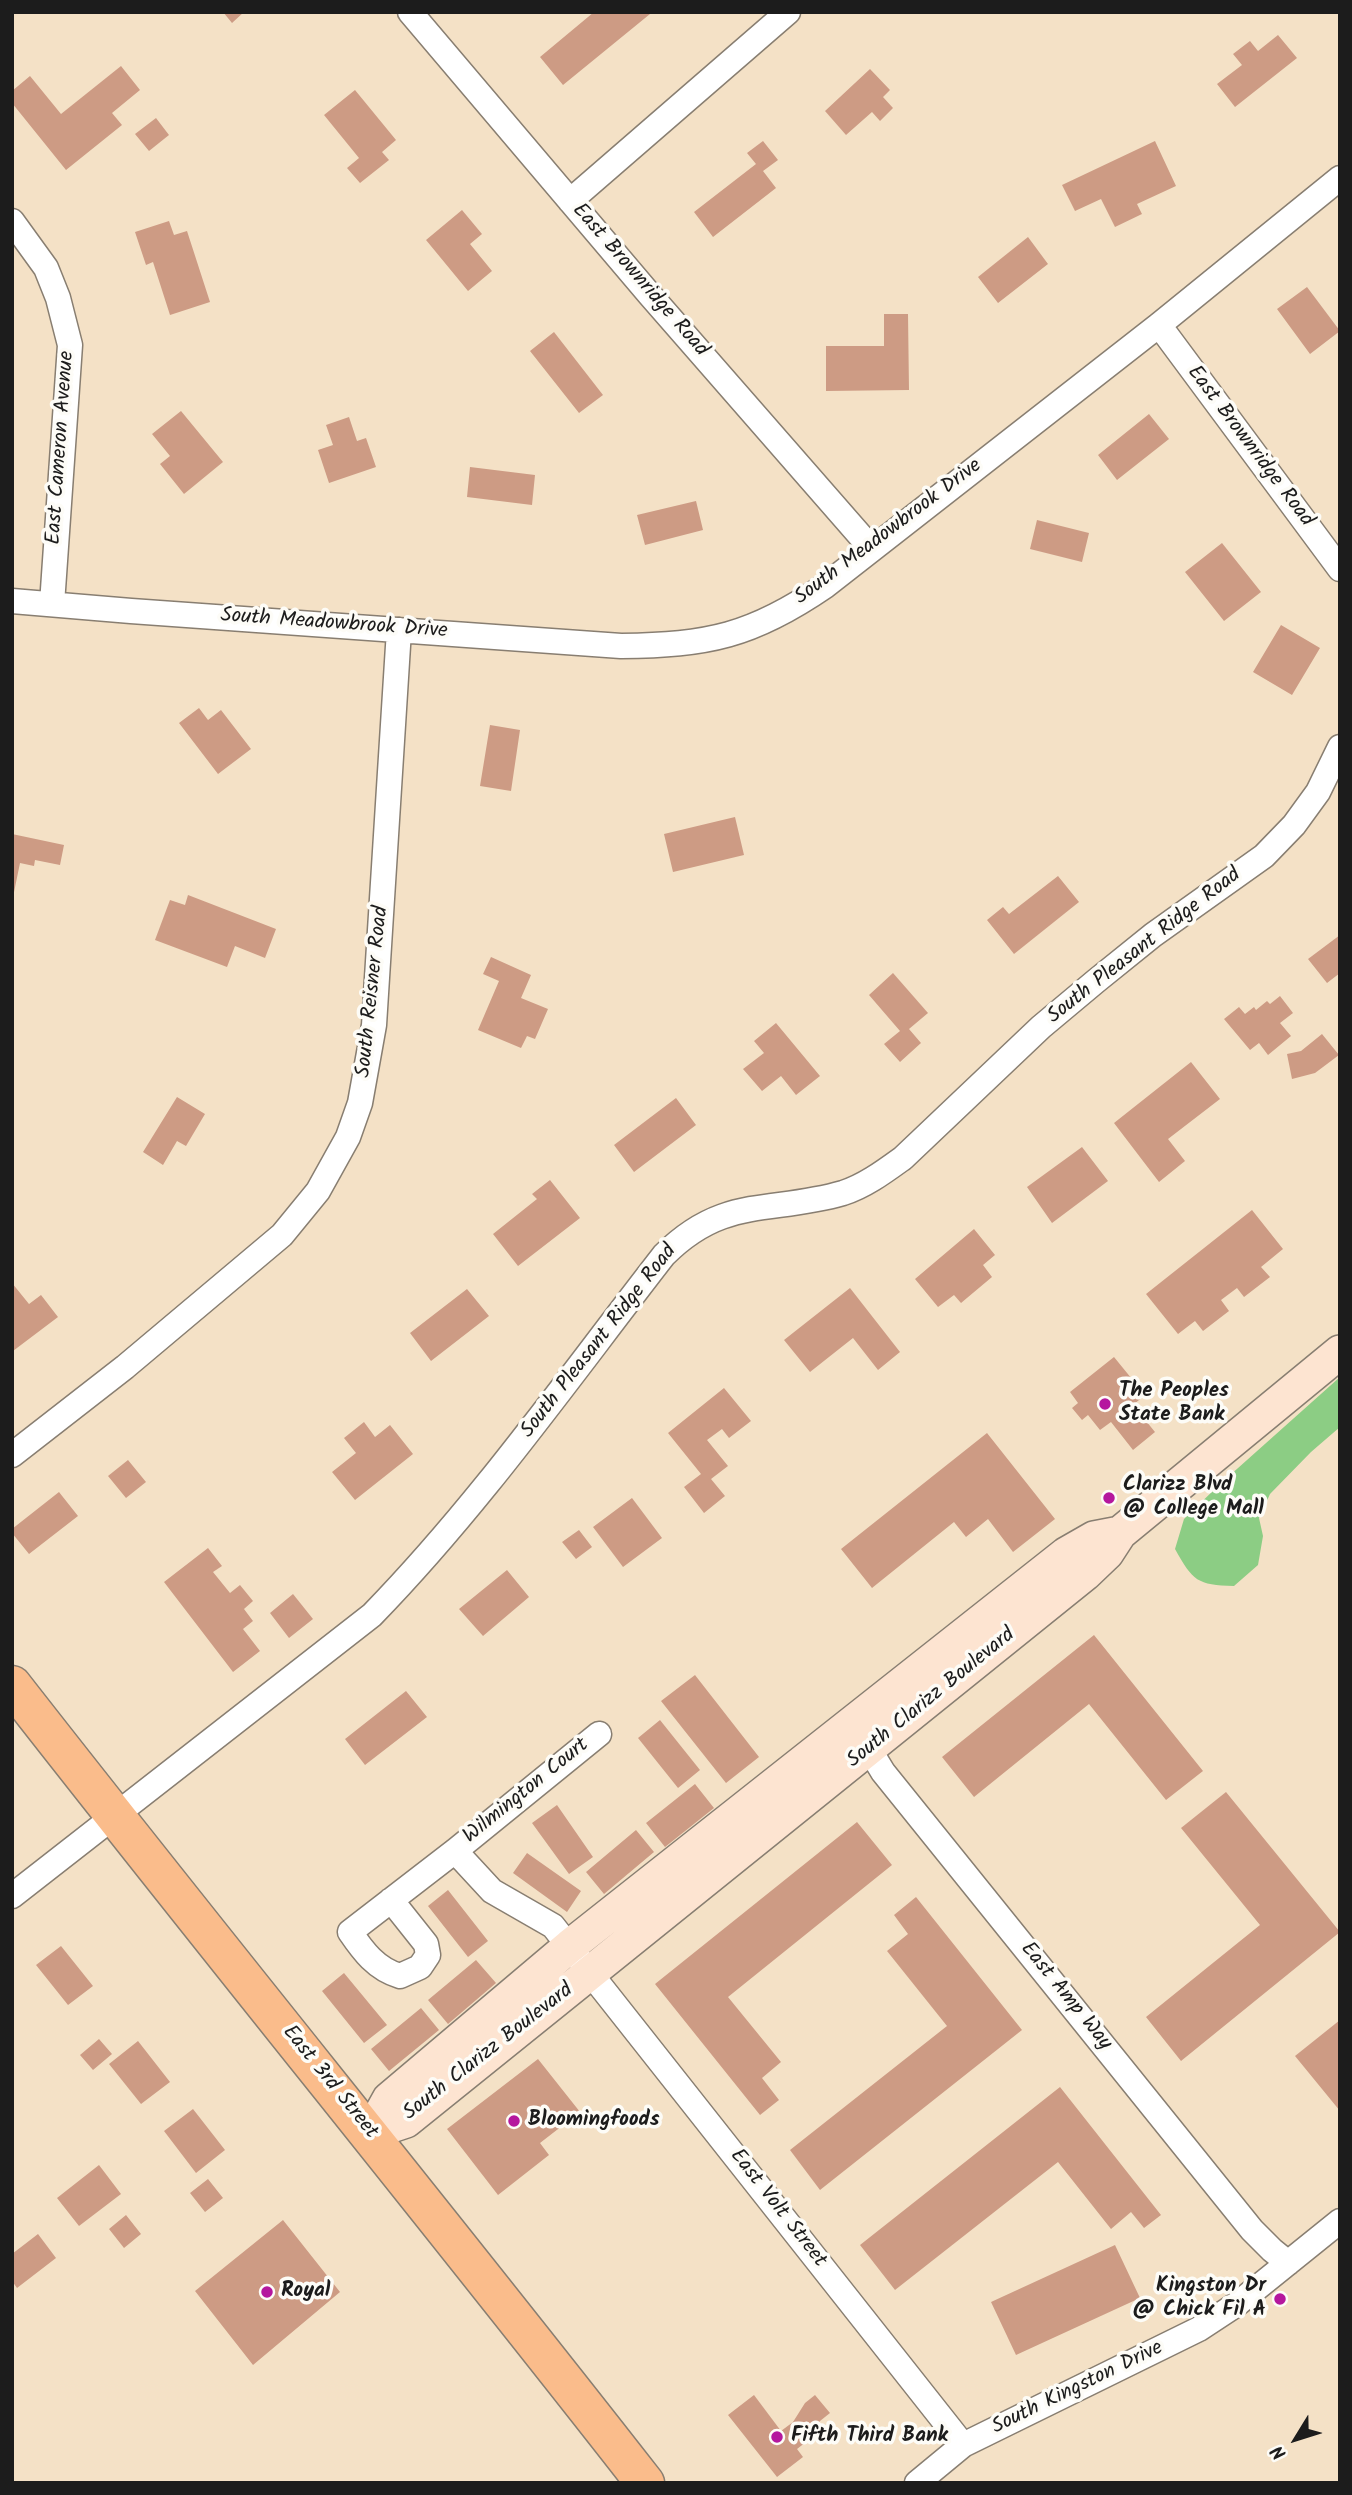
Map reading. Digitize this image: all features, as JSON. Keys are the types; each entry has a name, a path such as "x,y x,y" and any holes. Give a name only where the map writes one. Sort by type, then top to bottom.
{"highway":[{"name":"East 3rd Street","path":"12,1685 645,2483"}],"street":[{"name":"East Brownridge Road","path":"410,12 871,548"},
{"path":"570,201 788,12"},
{"name":"South Meadowbrook Drive","path":"12,601 621,646 716,639 761,624 825,586 1159,325 1340,178"},
{"name":"East Cameron Avenue","path":"12,221 46,268 58,298 70,345 52,604"},
{"name":"East Brownridge Road","path":"1159,325 1340,569"},
{"name":"South Reisner Road","path":"12,1455 125,1367 282,1235 318,1191 348,1137 360,1104 374,1025 399,630"},
{"name":"South Pleasant Ridge Road","path":"12,1896 362,1623 389,1597 423,1562 494,1477 656,1265 677,1243 695,1229 730,1213 846,1192 884,1172 903,1158 1041,1027 1153,935 1264,856 1294,825 1318,792 1340,747"},
{"name":"South Clarizz Boulevard","path":"370,2133 406,2121 590,1973 1066,1554 1094,1538 1120,1533 1340,1352"},
{"name":"Wilmington Court","path":"391,1900 599,1734"},
{"name":"South Clarizz Boulevard","path":"370,2133 388,2099 570,1947 861,1736"},
{"name":"East Amp Way","path":"861,1736 883,1772 1252,2230 1288,2263"},
{"name":"Wilmington Court","path":"455,1851 492,1891 553,1926 590,1973"},
{"name":"East Volt Street","path":"590,1973 963,2445"},
{"name":"South Kingston Drive","path":"917,2483 963,2445 1199,2329 1237,2304 1340,2221"}],"green space":[{"path":"1340,1377 1340,1427 1270,1494 1259,1518 1263,1536 1258,1565 1234,1586 1212,1584 1197,1579 1175,1549 1184,1519"}],"building":[{"path":"223,12 244,12 232,23"},
{"path":"594,12 650,14 563,85 540,57"},
{"path":"1278,35 1297,58 1235,107 1217,84 1242,65 1233,54 1250,41 1258,51"},
{"path":"121,66 140,90 112,113 122,125 66,170 12,103 12,91 30,76 61,114"},
{"path":"870,69 890,90 883,97 893,108 880,121 872,112 846,135 825,111"},
{"path":"355,90 396,140 382,152 389,160 360,183 347,168 359,158 324,115"},
{"path":"156,118 169,135 149,151 135,134"},
{"path":"763,141 778,160 763,171 776,188 713,237 694,212 756,164 747,153"},
{"path":"1155,141 1176,186 1137,204 1142,214 1115,227 1101,199 1075,211 1062,185"},
{"path":"462,210 482,234 470,244 492,271 468,291 426,240"},
{"path":"169,221 174,235 187,231 210,302 170,315 153,262 146,265 135,232"},
{"path":"1028,237 1048,264 998,303 978,277"},
{"path":"1307,287 1340,331 1310,354 1277,309"},
{"path":"884,314 908,314 909,390 826,391 826,346 884,346"},
{"path":"554,332 603,395 579,413 530,351"},
{"path":"181,411 223,462 184,494 160,464 170,456 152,434"},
{"path":"1149,414 1169,439 1117,480 1098,455"},
{"path":"349,417 357,441 366,438 376,467 329,483 318,450 333,445 326,425"},
{"path":"470,467 535,475 532,505 467,497"},
{"path":"696,501 703,530 645,545 637,515"},
{"path":"1037,520 1089,533 1082,562 1030,549"},
{"path":"1222,543 1261,592 1224,621 1185,572"},
{"path":"1281,625 1320,648 1292,695 1253,672"},
{"path":"199,708 208,720 221,710 251,749 218,774 179,723"},
{"path":"490,725 520,730 511,791 480,786"},
{"path":"735,817 744,855 673,872 664,834"},
{"path":"12,834 64,845 60,865 35,860 34,866 20,863 13,897"},
{"path":"1058,876 1079,902 1014,954 987,920 1003,907 1009,914"},
{"path":"188,895 276,929 265,958 235,946 227,967 155,940 170,900 185,905"},
{"path":"1340,935 1340,973 1327,983 1308,959"},
{"path":"491,957 531,975 521,998 548,1009 535,1039 527,1036 521,1048 478,1030 499,981 483,974"},
{"path":"893,973 928,1013 909,1029 921,1043 900,1062 884,1044 900,1031 869,995"},
{"path":"1280,996 1293,1013 1280,1023 1291,1036 1268,1055 1259,1043 1250,1050 1224,1019 1239,1007 1245,1014 1254,1007 1256,1010 1267,1001 1270,1004"},
{"path":"776,1023 820,1076 796,1095 781,1076 762,1091 743,1069 764,1053 754,1041"},
{"path":"1322,1034 1339,1055 1315,1073 1292,1079 1287,1054 1301,1051"},
{"path":"1191,1062 1220,1099 1168,1139 1185,1161 1159,1182 1114,1123"},
{"path":"177,1097 205,1114 186,1146 177,1141 163,1165 143,1152"},
{"path":"676,1098 696,1125 634,1172 614,1145"},
{"path":"1082,1147 1108,1181 1052,1223 1027,1187"},
{"path":"550,1180 580,1218 518,1266 493,1234 537,1199 532,1194"},
{"path":"1252,1210 1283,1249 1261,1267 1270,1277 1244,1297 1237,1288 1221,1300 1229,1311 1203,1331 1195,1321 1178,1334 1146,1294"},
{"path":"974,1229 995,1255 983,1265 992,1277 961,1303 954,1295 938,1307 915,1279"},
{"path":"12,1283 29,1304 41,1295 58,1317 13,1351"},
{"path":"850,1288 900,1352 878,1370 853,1338 810,1372 784,1340"},
{"path":"467,1289 489,1316 431,1361 410,1333"},
{"name":"The Peoples State Bank","path":"1114,1357 1145,1395 1133,1405 1155,1432 1133,1450 1111,1422 1100,1430 1088,1415 1082,1420 1072,1408 1078,1403 1070,1392"},
{"path":"724,1388 751,1421 729,1438 722,1429 707,1440 728,1466 711,1479 725,1496 704,1513 684,1487 701,1474 668,1433"},
{"path":"364,1422 375,1437 390,1425 413,1454 355,1500 332,1472 356,1453 344,1438"},
{"path":"987,1433 1055,1519 1013,1552 988,1519 966,1537 954,1522 872,1588 841,1549"},
{"path":"128,1460 146,1482 126,1498 108,1476"},
{"path":"59,1492 78,1516 29,1554 12,1533 12,1529"},
{"path":"632,1498 662,1538 623,1567 593,1527"},
{"path":"579,1530 592,1547 576,1559 562,1542"},
{"path":"208,1548 222,1566 213,1572 230,1593 240,1585 253,1601 244,1609 253,1621 243,1629 260,1651 233,1672 164,1582"},
{"path":"507,1570 529,1597 483,1636 459,1609"},
{"path":"293,1594 313,1619 289,1638 270,1613"},
{"path":"1094,1635 1203,1771 1166,1800 1089,1704 974,1797 942,1757"},
{"path":"695,1675 759,1757 726,1783 661,1701"},
{"path":"406,1691 427,1717 365,1765 345,1739"},
{"path":"660,1720 700,1770 678,1788 638,1738"},
{"path":"695,1784 714,1808 665,1847 646,1823"},
{"path":"1226,1792 1340,1932 1181,2061 1146,2017 1260,1925 1181,1828"},
{"path":"557,1805 593,1857 569,1874 532,1823"},
{"path":"857,1822 892,1865 728,1997 781,2062 762,2078 779,2100 760,2115 655,1984"},
{"path":"636,1830 654,1852 604,1894 586,1872"},
{"path":"527,1853 581,1891 567,1912 513,1873"},
{"path":"448,1890 488,1941 468,1957 428,1906"},
{"path":"916,1897 1022,2030 820,2190 790,2150 947,2026 887,1951 908,1934 894,1915"},
{"path":"61,1946 93,1986 68,2005 36,1965"},
{"path":"476,1960 496,1983 448,2024 428,2000"},
{"path":"344,1973 387,2025 364,2043 322,1991"},
{"path":"421,2008 439,2030 389,2071 371,2049"},
{"path":"1340,2020 1340,2111 1295,2056"},
{"path":"99,2039 112,2054 93,2070 80,2055"},
{"path":"138,2041 170,2082 141,2104 109,2064"},
{"name":"Bloomingfoods","path":"538,2059 580,2112 540,2143 549,2155 498,2195 447,2129"},
{"path":"1060,2087 1161,2215 1144,2228 1131,2212 1111,2229 1058,2162 895,2290 860,2245"},
{"path":"193,2109 225,2150 196,2173 164,2131"},
{"path":"99,2165 121,2194 79,2226 57,2198"},
{"path":"208,2179 223,2198 205,2212 190,2193"},
{"path":"126,2215 141,2234 124,2248 109,2229"},
{"name":"Royal","path":"283,2220 340,2292 253,2365 195,2291"},
{"path":"38,2234 56,2258 17,2288 12,2281 12,2254"},
{"path":"1115,2245 1140,2298 1016,2355 991,2302"},
{"name":"Fifth Third Bank","path":"754,2395 781,2431 793,2422 805,2403 815,2395 830,2413 797,2449 803,2457 777,2477 728,2415"}],"place":[{"name":"The Peoples State Bank","path":"1105,1404"},
{"name":"Clarizz Blvd @ College Mall","path":"1109,1498"},
{"name":"Bloomingfoods","path":"514,2121"},
{"name":"Royal","path":"267,2292"},
{"name":"Kingston Dr @ Chick Fil A","path":"1280,2299"},
{"name":"Fifth Third Bank","path":"777,2437"}]}
